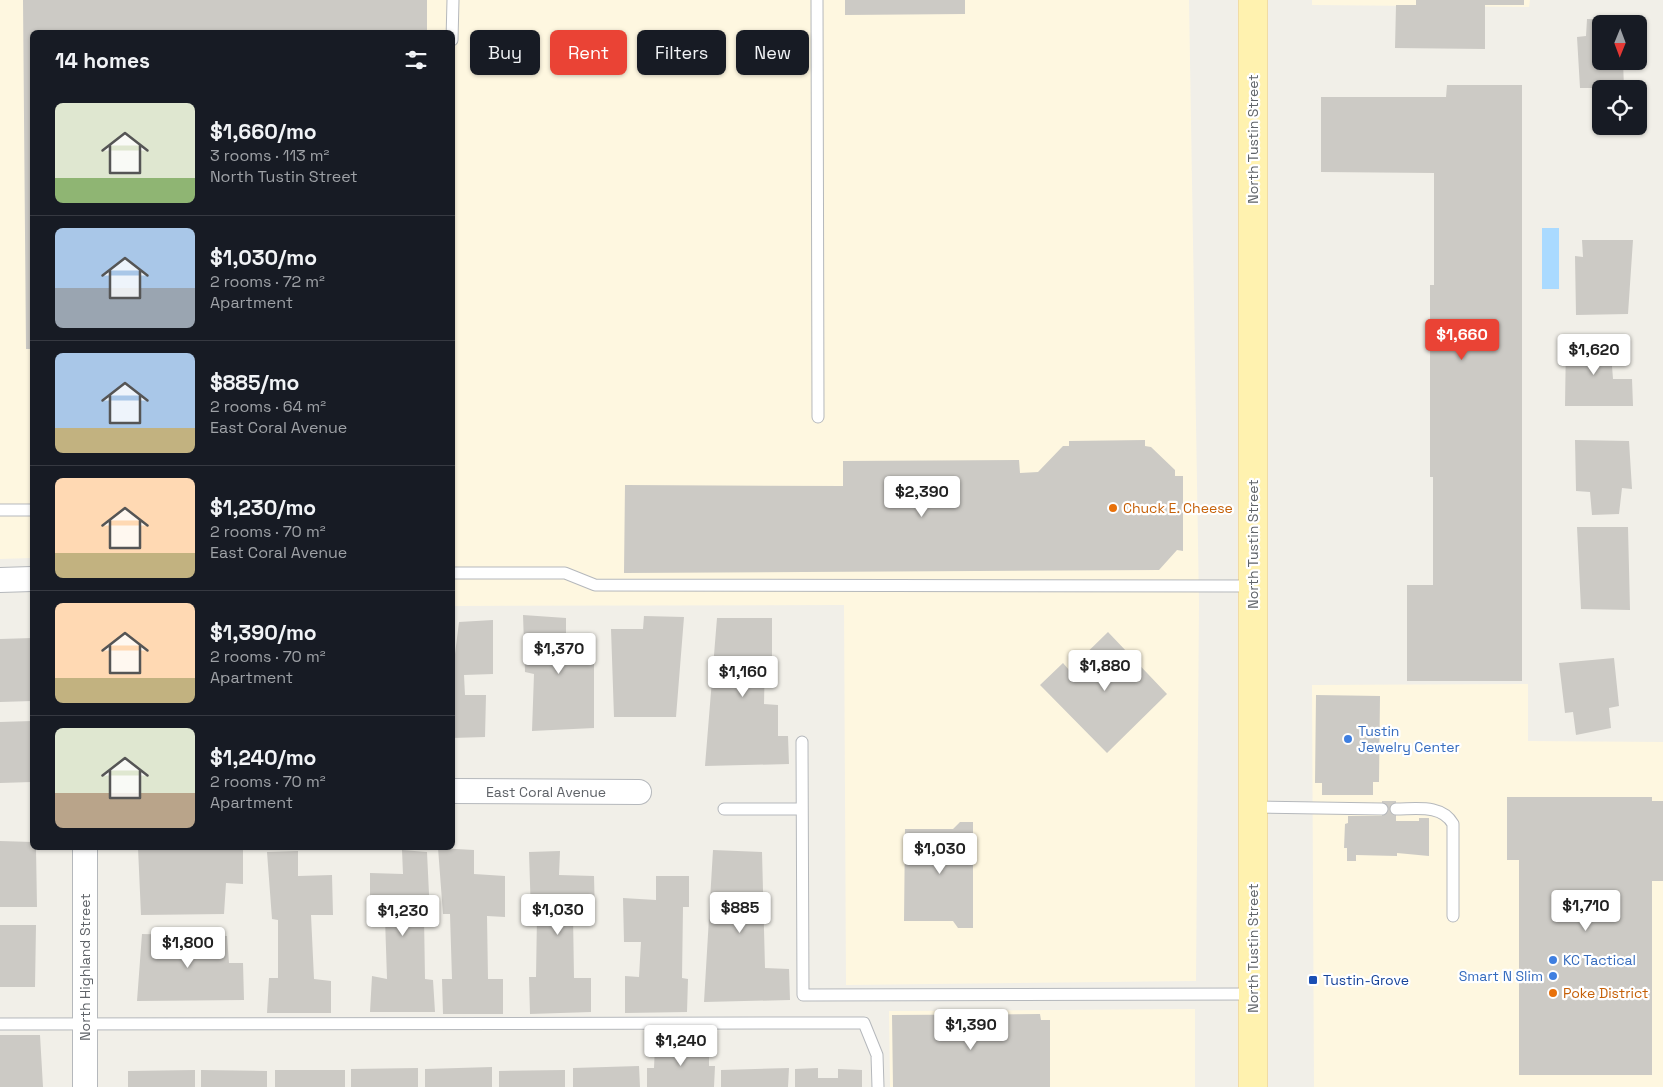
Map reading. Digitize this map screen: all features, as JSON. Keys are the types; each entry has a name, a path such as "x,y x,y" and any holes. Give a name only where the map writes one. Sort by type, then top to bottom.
{"main road":[{"name":"North Tustin Street","path":"1253,0 1253,1087"}],"street":[{"path":"0,580 30,579"},
{"name":"East Coral Avenue","path":"455,791 639,792"},
{"name":"North Highland Street","path":"85,850 85,1087"}],"lane":[{"path":"452,30 453,0"},
{"path":"817,0 818,417"},
{"path":"0,510 30,510"},
{"path":"455,574 565,573 595,585 1253,586"},
{"path":"802,742 802,995 1253,994"},
{"path":"1253,807 1382,809"},
{"path":"724,809 802,809"},
{"path":"1396,809 1441,811 1449,816 1453,824 1453,916"},
{"path":"0,1024 85,1026 864,1023 877,1055 878,1087"}],"shaded area":[{"path":"0,0 1189,0 1199,603 1196,981 846,985 844,605 455,606 455,30 30,30 30,558 0,559"},
{"path":"1312,0 1530,0 1529,7 1312,5"},
{"path":"1528,684 1528,741 1663,742 1663,1087 1314,1087 1312,685"},
{"path":"1195,1009 1195,1087 890,1087 889,1011"}],"water":[{"path":"1542,228 1559,228 1559,289 1542,289"}],"building":[{"path":"23,0 427,0 427,30 30,30 30,349 26,349"},
{"path":"845,0 965,0 965,14 845,15"},
{"path":"1416,0 1524,0 1524,5 1485,5 1485,49 1395,48 1396,5 1416,5"},
{"path":"1587,19 1592,19 1592,70 1623,70 1624,80 1592,80 1592,88 1580,88 1577,37 1586,36"},
{"path":"1447,85 1522,85 1522,681 1407,681 1407,585 1433,585 1433,477 1430,477 1430,285 1434,285 1434,173 1321,172 1321,97 1446,97"},
{"path":"1582,240 1633,240 1628,314 1576,315 1575,256 1583,257"},
{"path":"1610,339 1613,379 1632,379 1633,406 1565,406 1566,340"},
{"path":"1145,440 1145,446 1151,447 1175,470 1175,476 1183,476 1183,551 1177,550 1159,570 624,573 625,485 843,486 843,461 1019,460 1020,473 1038,472 1063,446 1069,446 1069,441"},
{"path":"1575,440 1629,441 1632,489 1622,488 1619,514 1592,515 1590,492 1576,491"},
{"path":"1577,527 1628,527 1630,610 1581,609"},
{"path":"523,615 566,618 566,640 594,642 594,728 532,731 534,674 525,672"},
{"path":"644,616 684,617 676,717 614,717 611,629 643,629"},
{"path":"717,618 772,618 772,658 765,657 764,704 778,705 778,736 788,736 789,764 705,766"},
{"path":"493,620 493,674 464,675 465,695 486,695 485,737 455,738 455,654 459,622"},
{"path":"1108,632 1167,694 1107,753 1040,685 1063,663 1069,670"},
{"path":"30,638 30,701 0,702 0,639"},
{"path":"1614,658 1619,706 1609,708 1611,728 1576,735 1573,712 1565,713 1559,663"},
{"name":"Tustin Jewelry Center","path":"1316,695 1380,696 1379,782 1373,782 1373,795 1322,795 1322,783 1315,783"},
{"path":"30,721 30,782 0,783 0,722"},
{"path":"1507,797 1652,797 1652,801 1663,801 1663,881 1652,881 1652,1075 1519,1075 1519,860 1507,860"},
{"path":"1382,801 1396,801 1396,821 1419,821 1419,818 1429,818 1429,856 1397,853 1397,856 1356,855 1356,861 1347,861 1347,848 1344,848 1345,824 1348,823 1348,816 1382,816"},
{"path":"960,822 973,822 973,928 958,928 953,921 904,921 905,829 953,829"},
{"path":"0,841 30,842 30,850 36,850 37,907 0,907"},
{"path":"138,850 243,850 243,884 226,883 224,914 141,915"},
{"path":"402,850 427,852 430,915 424,916 425,979 433,980 435,1012 370,1012 372,976 387,979 385,918 370,916 370,873 403,874"},
{"path":"438,850 474,850 474,874 505,876 505,917 487,916 488,979 503,979 503,1014 443,1014 442,979 452,979 450,914 443,914"},
{"path":"713,850 762,852 765,968 789,969 790,1000 704,1002"},
{"path":"298,851 298,876 332,875 333,915 311,915 314,979 331,981 331,1013 267,1013 269,978 278,978 278,920 272,919 267,852"},
{"path":"560,851 559,875 594,876 595,916 573,915 574,978 591,978 591,1012 530,1014 529,977 536,977 537,915 531,915 529,852"},
{"path":"656,876 689,876 689,907 683,907 682,978 688,979 687,1012 625,1013 625,976 639,977 641,942 624,942 623,898 656,900"},
{"path":"0,925 36,925 35,987 0,987"},
{"path":"142,934 227,936 229,963 243,963 244,1000 137,1001"},
{"path":"1040,1014 1041,1020 1050,1020 1050,1087 893,1087 892,1015"},
{"path":"0,1035 40,1035 43,1087 0,1087"},
{"path":"655,1045 709,1045 709,1066 715,1066 714,1087 647,1087 647,1068 654,1068"},
{"path":"639,1066 640,1087 573,1087 573,1068"},
{"path":"492,1067 492,1087 425,1087 425,1069"},
{"path":"418,1068 418,1087 351,1087 351,1069"},
{"path":"789,1068 788,1087 721,1087 721,1070"},
{"path":"818,1068 818,1078 838,1078 838,1069 862,1070 862,1087 795,1087 795,1069"},
{"path":"195,1070 195,1087 128,1087 128,1071"},
{"path":"201,1070 267,1071 267,1087 201,1087"},
{"path":"275,1070 345,1070 345,1087 275,1087"},
{"path":"565,1070 565,1087 499,1087 499,1071"}],"place":[{"name":"Chuck E. Cheese","path":"1113,508"},
{"name":"Tustin Jewelry Center","path":"1348,739"},
{"name":"KC Tactical","path":"1553,960"},
{"name":"Smart N Slim","path":"1553,976"},
{"name":"Tustin-Grove","path":"1313,980"},
{"name":"Poke District","path":"1553,993"}]}
